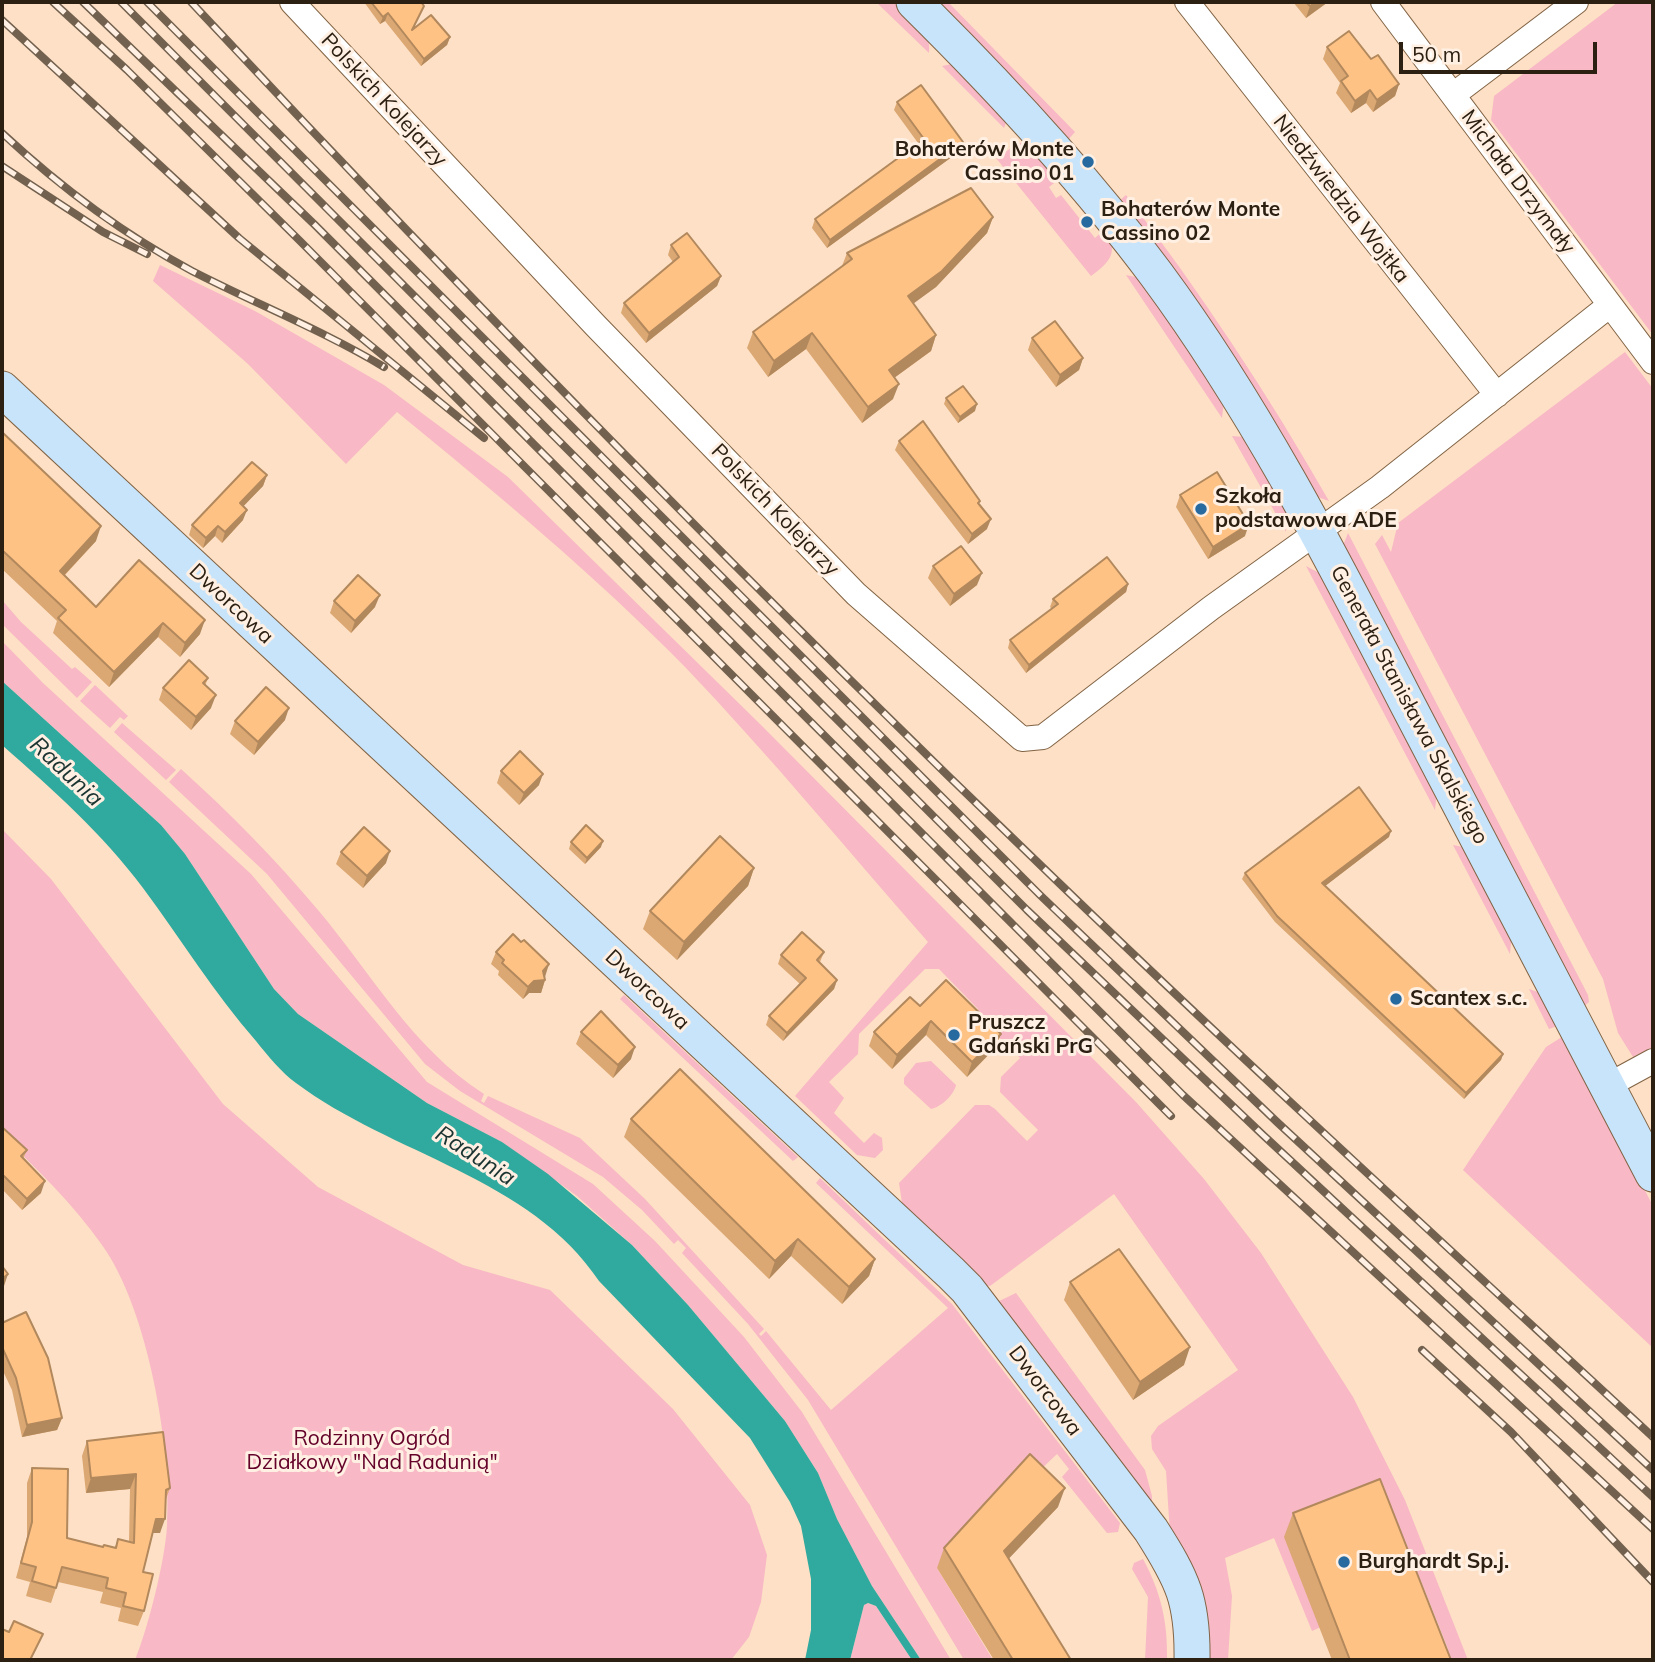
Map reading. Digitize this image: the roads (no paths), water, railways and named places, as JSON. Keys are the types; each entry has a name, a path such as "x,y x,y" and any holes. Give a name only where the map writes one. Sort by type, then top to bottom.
{"street":[{"name":"Polskich Kolejarzy","path":"292,2 595,325 856,594 1022,739 1043,737 1497,395 1610,305"},
{"name":"Generała Stanisława Skalskiego","path":"914,2 1029,121 1156,275 1248,412 1318,531 1653,1174"},
{"name":"Niedźwiedzia Wojtka","path":"1187,2 1497,395"},
{"name":"Michała Drzymały","path":"1383,2 1653,362"},
{"path":"1453,95 1576,2"},
{"name":"Dworcowa","path":"2,389 967,1289 1152,1530 1170,1560 1188,1600 1192,1660"},
{"path":"1607,1086 1653,1061"}],"water":[{"name":"Radunia","path":"2,681 161,825 185,854 274,989 298,1014 427,1103 502,1142 548,1174 632,1245 688,1305 785,1421 818,1473 837,1519 872,1586 921,1660 912,1660 876,1606 868,1603 864,1605 850,1660 805,1660 811,1630 811,1579 801,1526 790,1502 750,1438 599,1281 570,1246 536,1216 458,1170 334,1108 280,1069 226,1004 157,907 111,849 2,745"}],"railway":[{"path":"53,2 127,70 300,241 1171,1116"},
{"path":"83,2 315,225 1183,1095 1653,1529"},
{"path":"121,2 1027,910 1263,1135 1653,1497"},
{"path":"147,2 1040,895 1277,1122 1653,1470"},
{"path":"191,2 510,338 727,558 947,775 1205,1022 1653,1437"},
{"path":"2,20 239,238 484,438"},
{"path":"2,133 69,190 166,257 384,367"},
{"path":"2,166 103,232 147,254"},
{"path":"1422,1350 1511,1432 1653,1582"}],"place":[{"name":"Bohaterów Monte Cassino 01","path":"1088,162"},
{"name":"Bohaterów Monte Cassino 02","path":"1087,222"},
{"name":"Szkoła podstawowa ADE","path":"1201,509"},
{"name":"Scantex s.c.","path":"1396,999"},
{"name":"Pruszcz Gdański PrG","path":"954,1035"},
{"name":"Burghardt Sp.j.","path":"1344,1562"}],"park label":[{"name":"Rodzinny Ogród Działkowy \"Nad Radunią\"","path":"372,1451"}]}
